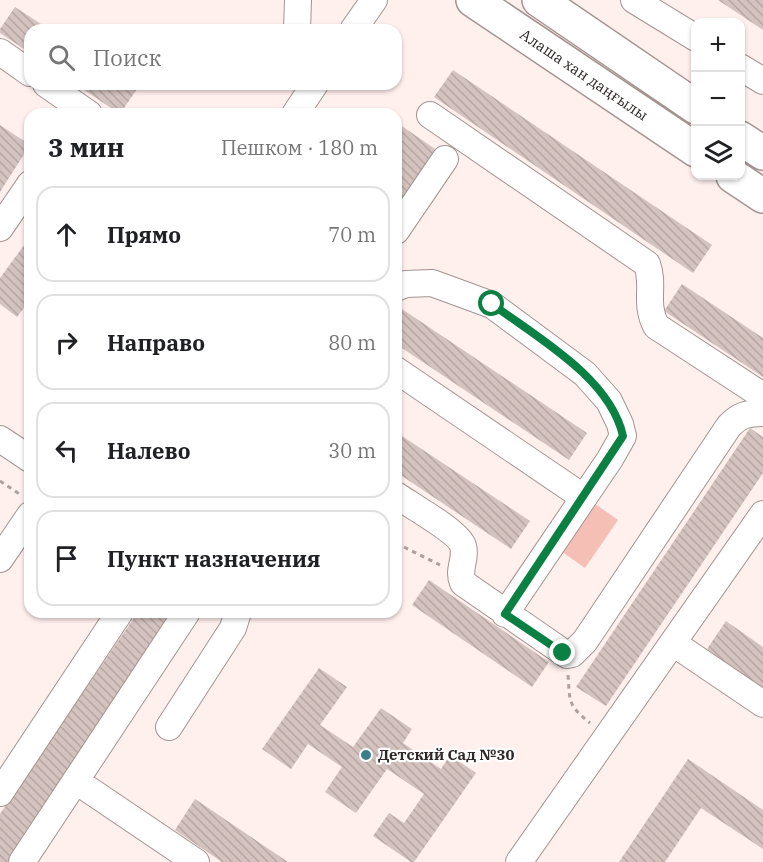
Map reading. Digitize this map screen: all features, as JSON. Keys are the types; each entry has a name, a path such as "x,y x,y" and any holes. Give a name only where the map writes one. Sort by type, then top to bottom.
{"main road":[{"name":"Алаша хан даңғылы","path":"473,0 691,147"},
{"path":"539,0 691,104"},
{"path":"745,141 763,153"},
{"path":"739,180 763,196"}],"street":[{"path":"297,24 298,0"},
{"path":"357,24 374,0"},
{"path":"634,0 691,35"},
{"path":"0,52 24,69"},
{"path":"745,70 763,81"},
{"path":"54,90 78,108"},
{"path":"298,101 309,90"},
{"path":"430,115 647,264 650,273 649,306 656,326 763,396"},
{"path":"402,222 445,159"},
{"path":"0,228 24,193"},
{"path":"402,286 432,283 492,304 585,374 609,401 620,424 623,436 505,614"},
{"path":"402,374 583,497"},
{"path":"402,499 457,536 465,549 460,575 463,583 567,655 572,654 585,641 729,426 742,415 763,413"},
{"path":"0,438 24,455"},
{"path":"0,559 24,510"},
{"path":"519,862 763,514"},
{"path":"0,793 116,618"},
{"path":"22,862 183,618"},
{"path":"169,727 233,628 236,618"},
{"path":"673,643 763,704"},
{"path":"76,781 195,862"}],"path":[{"path":"0,481 24,504"},
{"path":"402,546 460,575"},
{"path":"567,655 570,698 574,710 606,738"}],"shaded area":[{"path":"591,501 618,520 585,568 558,549"}],"building":[{"path":"718,0 763,0 763,30"},
{"path":"15,7 41,24 24,24 24,49 0,33 0,29"},
{"path":"453,70 712,245 693,273 434,97"},
{"path":"84,90 136,90 124,108 111,108"},
{"path":"0,125 24,141 24,154 0,192"},
{"path":"402,126 435,149 402,198"},
{"path":"24,245 24,308 17,317 0,304 0,278"},
{"path":"682,284 763,338 763,377 664,311"},
{"path":"402,309 587,433 569,460 402,348"},
{"path":"750,428 763,437 763,473 606,706 576,687"},
{"path":"402,436 530,521 511,549 402,476"},
{"path":"429,580 549,662 532,687 412,605"},
{"path":"134,618 175,618 8,862 0,862 0,814"},
{"path":"726,621 763,647 763,689 707,649"},
{"path":"319,668 347,687 320,725 353,747 381,708 412,729 403,743 441,769 450,755 476,773 414,862 373,836 389,813 404,823 424,794 387,769 356,813 325,792 342,767 308,744 291,769 262,749"},
{"path":"688,759 763,810 763,849 701,808 665,862 619,862"},
{"path":"195,799 288,862 222,862 175,830"}],"place":[{"name":"Детский Сад №30","path":"366,755"}],"route":[{"path":"492,304 585,374 609,401 623,436 610,459 505,614 563,653"}]}
